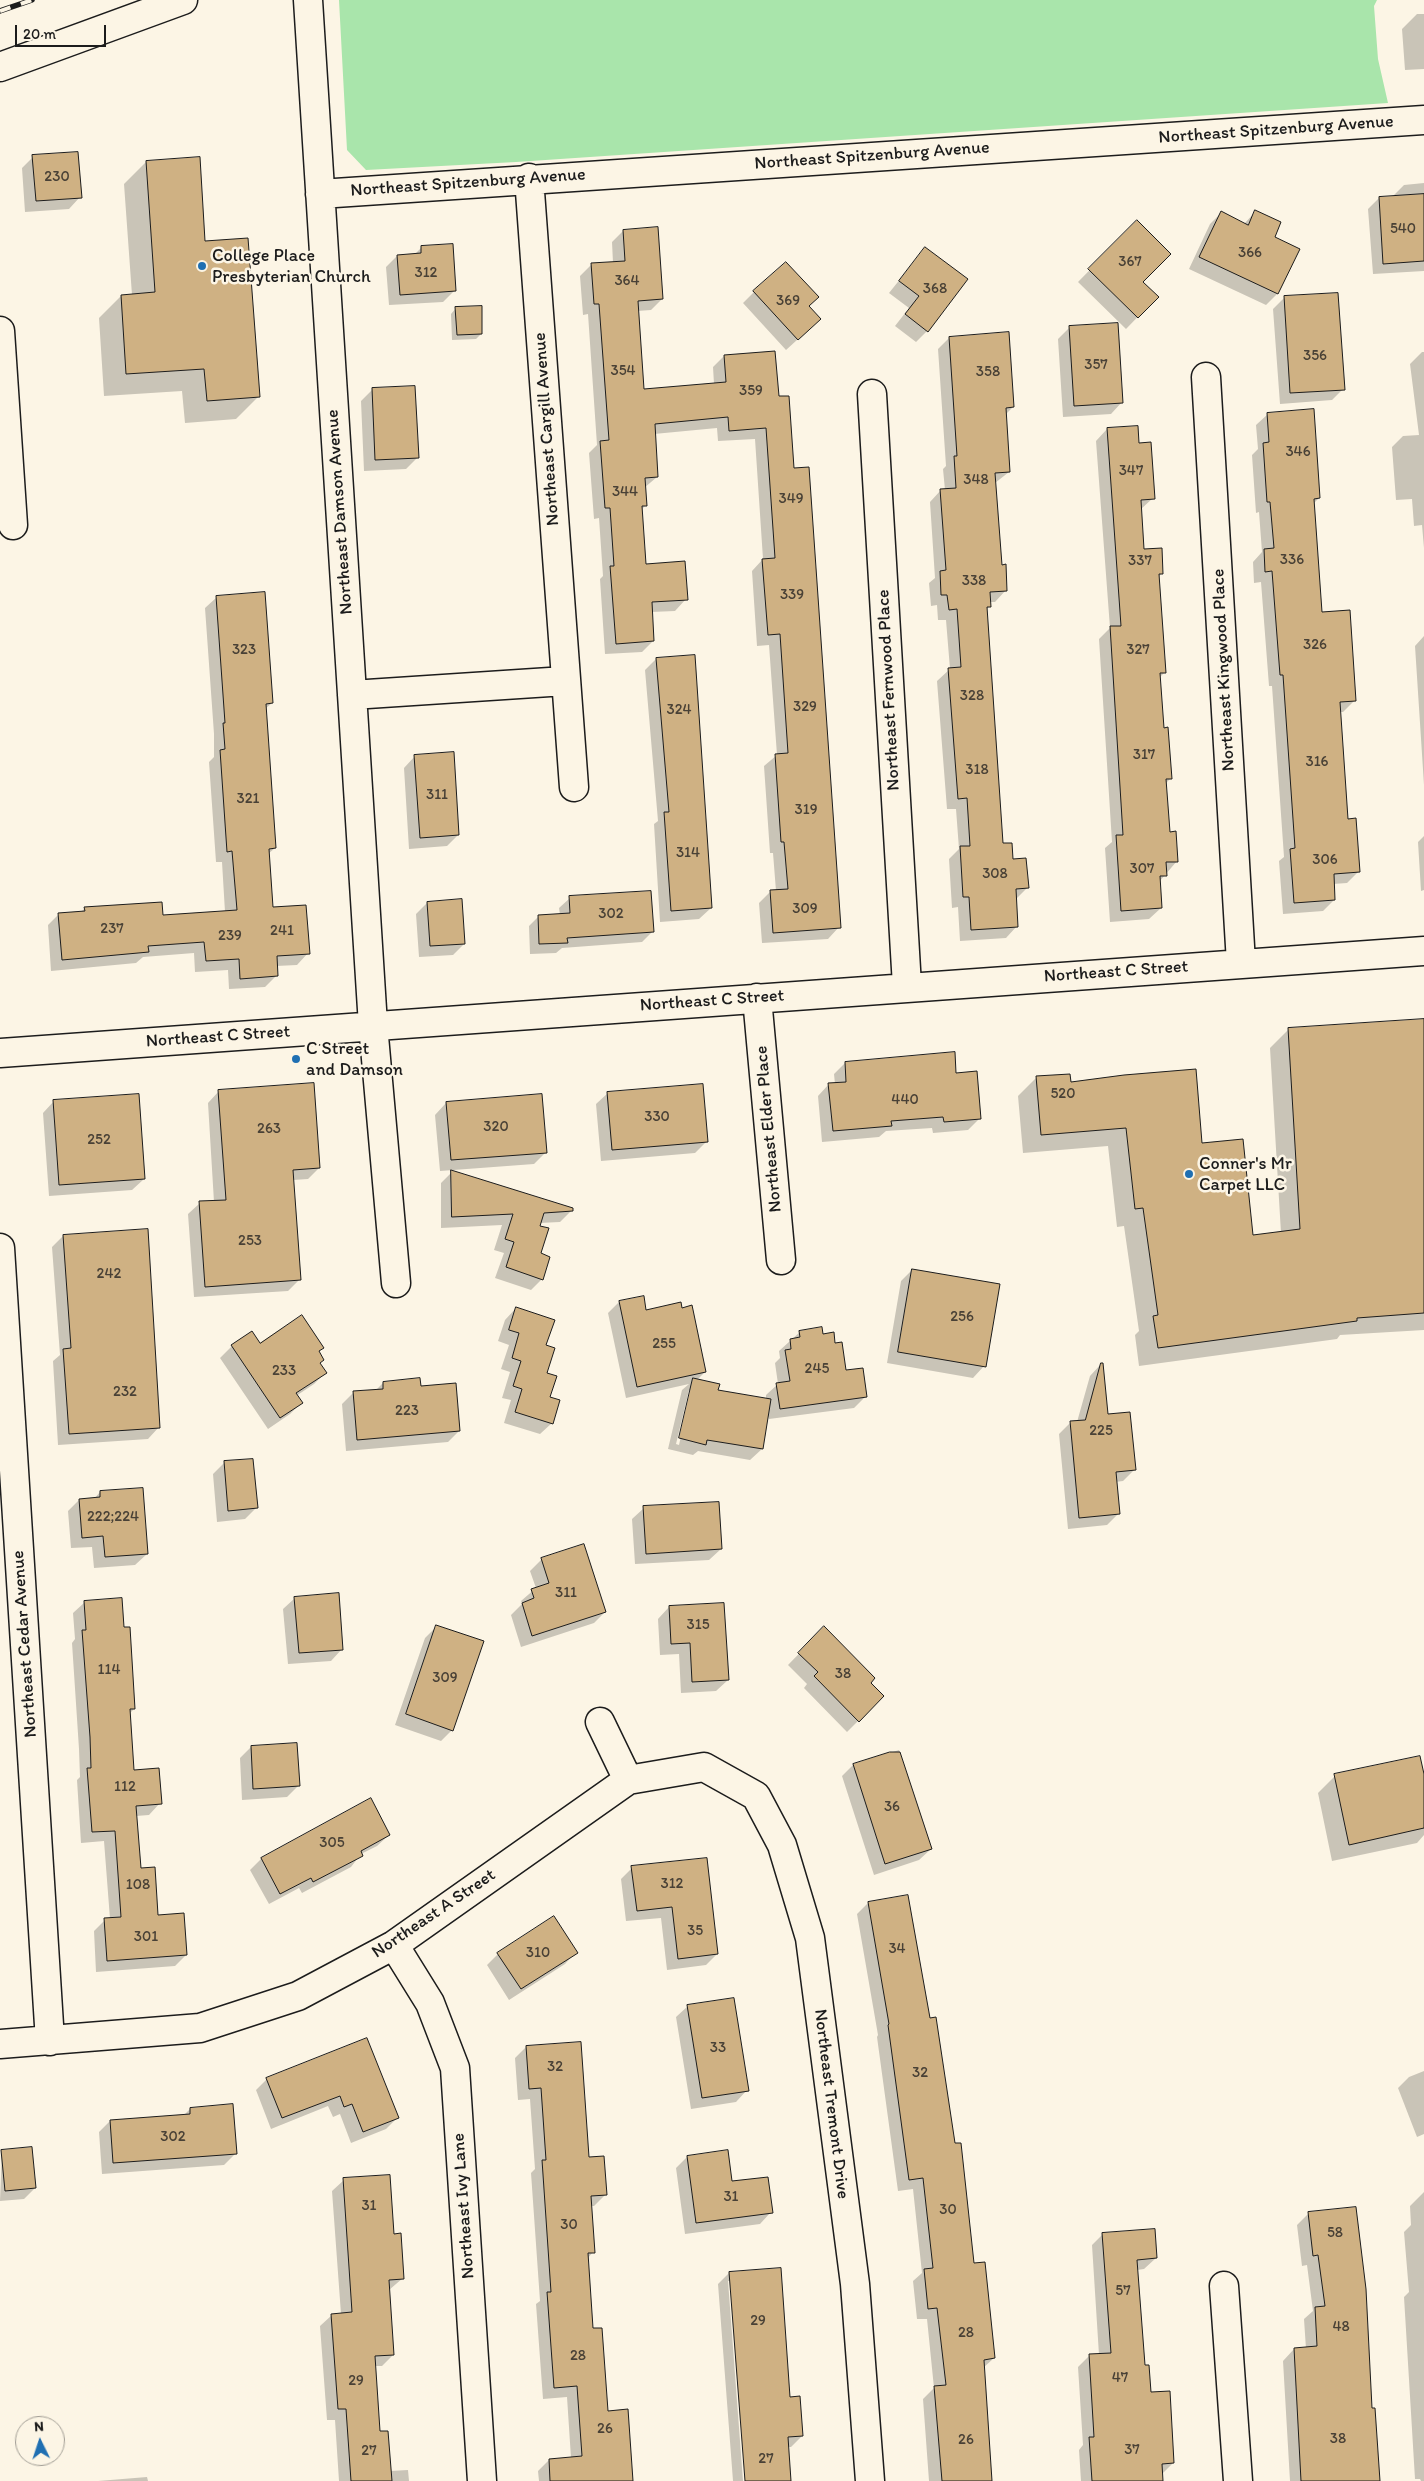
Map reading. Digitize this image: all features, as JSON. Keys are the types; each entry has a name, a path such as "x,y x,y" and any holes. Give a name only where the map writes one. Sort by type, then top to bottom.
{"street":[{"path":"0,67 183,0"},
{"name":"Northeast Damson Avenue","path":"308,0 373,1025 396,1283"},
{"name":"Northeast Spitzenburg Avenue","path":"320,194 529,178 1424,120"},
{"name":"Northeast Cargill Avenue","path":"529,178 574,787"},
{"path":"0,331 13,525"},
{"name":"Northeast Kingwood Place","path":"1206,377 1241,963"},
{"name":"Northeast Fernwood Place","path":"872,394 907,986"},
{"path":"352,695 565,681"},
{"name":"Northeast C Street","path":"0,1053 1424,950"},
{"name":"Northeast Elder Place","path":"756,998 781,1260"},
{"name":"Northeast Cedar Avenue","path":"0,1248 50,2041"},
{"path":"600,1722 628,1780"},
{"name":"Northeast A Street","path":"0,2044 200,2028 298,1996 394,1945 628,1780 704,1767"},
{"name":"Northeast Tremont Drive","path":"704,1767 756,1796 782,1845 810,1938 855,2284 870,2481"},
{"name":"Northeast Ivy Lane","path":"394,1945 430,2003 456,2068 482,2481"},
{"path":"1224,2286 1238,2481"}],"green space":[{"path":"339,0 1377,0 1374,6 1378,59 1388,103 516,162 366,170 347,150"}],"building":[{"path":"78,152 82,198 36,201 32,155"},
{"name":"College Place Presbyterian Church","path":"200,157 205,241 248,238 260,397 207,401 204,369 126,374 121,295 155,292 146,161"},
{"path":"1424,194 1424,261 1383,264 1379,197"},
{"path":"1255,210 1281,222 1275,237 1300,249 1278,294 1199,257 1221,211 1248,225"},
{"path":"1137,220 1171,254 1143,282 1159,297 1138,318 1088,269"},
{"path":"658,227 663,299 638,301 644,389 726,382 724,355 775,351 779,396 789,396 794,468 809,467 841,928 773,933 770,890 788,889 784,842 781,842 775,754 788,753 780,634 768,635 762,559 775,558 766,428 729,431 728,417 655,424 658,477 645,478 647,506 642,506 646,564 685,561 688,600 652,602 654,641 616,644 610,566 614,566 610,508 605,508 600,441 609,440 599,304 594,304 591,263 625,261 623,230"},
{"path":"453,244 456,291 400,295 397,255 421,253 421,246"},
{"path":"925,247 968,279 928,332 905,314 919,296 899,281"},
{"path":"786,262 819,297 809,306 821,319 798,340 753,291"},
{"path":"1338,293 1345,390 1290,393 1284,296"},
{"path":"482,306 482,334 457,335 455,307"},
{"path":"1118,323 1123,403 1074,406 1069,326"},
{"path":"1009,332 1014,407 1006,408 1010,472 995,473 1002,565 1006,564 1007,591 990,592 991,607 987,607 1003,843 1012,843 1013,859 1026,858 1029,888 1016,889 1018,927 971,930 969,897 963,897 960,846 970,846 967,798 958,799 948,668 961,667 957,609 949,610 947,595 941,595 940,571 946,570 940,489 956,488 954,456 957,456 949,337"},
{"path":"415,386 419,458 375,460 372,388"},
{"path":"1314,409 1320,498 1314,499 1322,612 1350,610 1356,701 1340,702 1348,819 1356,818 1360,872 1334,874 1335,900 1294,903 1290,849 1295,848 1283,675 1280,675 1272,571 1265,572 1264,549 1274,548 1270,502 1267,502 1263,443 1269,442 1267,413"},
{"path":"1138,426 1139,443 1151,442 1155,499 1141,500 1144,549 1162,548 1163,574 1159,574 1166,673 1160,673 1164,728 1168,727 1172,779 1166,779 1170,832 1176,831 1178,862 1166,862 1167,876 1160,876 1162,908 1121,911 1116,835 1123,835 1110,626 1121,626 1107,428"},
{"path":"265,592 273,703 266,704 276,848 269,849 273,907 306,905 310,954 277,956 278,976 240,979 239,959 206,961 204,942 148,946 149,952 62,960 58,913 85,911 84,907 162,902 163,915 237,910 232,851 227,852 220,750 225,749 223,723 225,723 216,596"},
{"path":"695,655 712,908 671,911 664,812 669,812 656,658"},
{"path":"454,752 459,835 420,838 414,755"},
{"path":"651,891 654,932 567,938 568,943 539,944 538,915 570,913 569,896"},
{"path":"462,899 465,944 430,946 427,902"},
{"path":"1424,1019 1424,1313 1357,1318 1357,1321 1158,1348 1153,1316 1158,1315 1143,1208 1135,1209 1126,1128 1041,1135 1036,1076 1070,1074 1071,1082 1196,1069 1202,1143 1243,1139 1253,1235 1300,1229 1288,1028"},
{"path":"955,1052 956,1073 977,1071 981,1119 944,1122 943,1117 891,1121 892,1126 833,1131 828,1083 846,1082 845,1062"},
{"path":"314,1083 320,1168 293,1170 301,1280 205,1287 199,1201 226,1200 218,1090"},
{"path":"703,1084 708,1142 612,1150 607,1092"},
{"path":"139,1094 145,1179 59,1185 53,1100"},
{"path":"542,1094 547,1153 451,1160 446,1102"},
{"path":"451,1170 573,1208 573,1211 544,1213 540,1226 549,1228 541,1253 550,1257 543,1280 506,1267 514,1242 505,1239 513,1214 452,1217"},
{"path":"148,1229 160,1428 69,1434 63,1349 71,1348 63,1235"},
{"path":"912,1269 1000,1284 986,1367 898,1352"},
{"path":"644,1296 646,1310 681,1302 682,1308 692,1305 706,1372 637,1387 619,1301"},
{"path":"516,1307 555,1320 546,1345 555,1348 547,1373 557,1376 550,1397 560,1400 553,1424 515,1412 522,1389 513,1386 521,1361 512,1358 519,1333 509,1330"},
{"path":"302,1315 324,1348 319,1351 324,1360 320,1363 327,1373 296,1393 303,1403 280,1418 231,1345 252,1331 260,1343"},
{"path":"822,1327 823,1334 834,1332 835,1343 842,1342 846,1370 863,1368 867,1397 780,1409 776,1383 790,1381 785,1350 791,1349 790,1339 800,1337 799,1331"},
{"path":"1101,1363 1103,1363 1108,1414 1130,1412 1136,1470 1116,1472 1120,1514 1079,1518 1070,1421 1085,1420"},
{"path":"420,1378 421,1386 456,1383 460,1431 357,1440 353,1391 383,1389 383,1382"},
{"path":"693,1378 720,1384 718,1390 771,1399 763,1449 707,1440 706,1445 679,1438"},
{"path":"253,1459 258,1508 228,1511 224,1461"},
{"path":"143,1488 148,1554 105,1557 103,1536 82,1538 79,1499 100,1497 100,1491"},
{"path":"719,1502 722,1549 646,1554 643,1506"},
{"path":"584,1544 606,1612 532,1636 522,1603 534,1598 531,1589 549,1583 541,1558"},
{"path":"339,1593 343,1650 299,1653 294,1597"},
{"path":"122,1598 124,1627 130,1627 135,1709 130,1709 134,1770 159,1768 162,1804 136,1806 141,1868 155,1867 158,1915 184,1913 187,1955 107,1961 104,1918 121,1917 115,1831 92,1832 87,1768 91,1768 90,1737 82,1630 86,1630 84,1601"},
{"path":"724,1603 729,1680 692,1682 690,1643 671,1644 669,1606"},
{"path":"436,1625 484,1641 453,1731 406,1714"},
{"path":"824,1626 875,1678 871,1683 884,1696 859,1722 814,1676 818,1672 798,1653"},
{"path":"297,1743 300,1786 253,1789 251,1746"},
{"path":"890,1752 900,1752 932,1849 885,1864 853,1764"},
{"path":"1420,1756 1424,1774 1424,1828 1349,1845 1334,1774"},
{"path":"371,1798 390,1835 361,1851 363,1856 313,1882 311,1878 280,1894 261,1858"},
{"path":"707,1858 718,1954 678,1959 672,1907 637,1911 631,1866"},
{"path":"908,1895 930,2018 936,2017 955,2143 961,2143 974,2263 985,2262 995,2358 984,2360 992,2481 942,2481 934,2386 946,2385 937,2308 928,2309 924,2269 933,2268 923,2178 909,2180 889,2024 868,1902"},
{"path":"554,1916 578,1953 521,1989 497,1953"},
{"path":"734,1998 749,2091 702,2098 687,2005"},
{"path":"367,2038 399,2118 363,2132 352,2104 344,2107 340,2096 282,2118 266,2078"},
{"path":"581,2042 589,2157 604,2156 607,2195 591,2196 595,2253 588,2253 593,2328 602,2328 608,2411 628,2409 633,2481 550,2481 549,2459 582,2456 577,2386 554,2388 547,2292 551,2292 542,2160 546,2160 541,2088 529,2089 526,2046"},
{"path":"233,2104 237,2154 113,2163 110,2120 190,2114 190,2108"},
{"path":"32,2147 36,2188 5,2191 1,2150"},
{"path":"728,2150 732,2181 768,2177 773,2213 696,2223 687,2156"},
{"path":"390,2175 394,2234 401,2233 404,2279 389,2280 394,2355 375,2356 380,2431 388,2431 392,2481 351,2481 346,2409 338,2409 331,2314 352,2312 343,2178"},
{"path":"1356,2207 1366,2289 1372,2408 1375,2408 1380,2481 1301,2481 1294,2348 1317,2346 1315,2307 1325,2306 1318,2255 1313,2256 1308,2212"},
{"path":"1155,2229 1157,2258 1137,2260 1145,2365 1149,2365 1151,2392 1170,2391 1174,2463 1162,2464 1163,2481 1092,2481 1089,2437 1094,2437 1089,2354 1111,2353 1102,2233"},
{"path":"781,2268 790,2397 800,2396 803,2436 788,2437 791,2481 745,2481 729,2272"}],"railway":[{"path":"0,11 32,0"}],"place":[{"name":"College Place Presbyterian Church","path":"202,266"},
{"name":"C Street and Damson","path":"296,1059"},
{"name":"Conner's Mr Carpet LLC","path":"1189,1174"}]}
